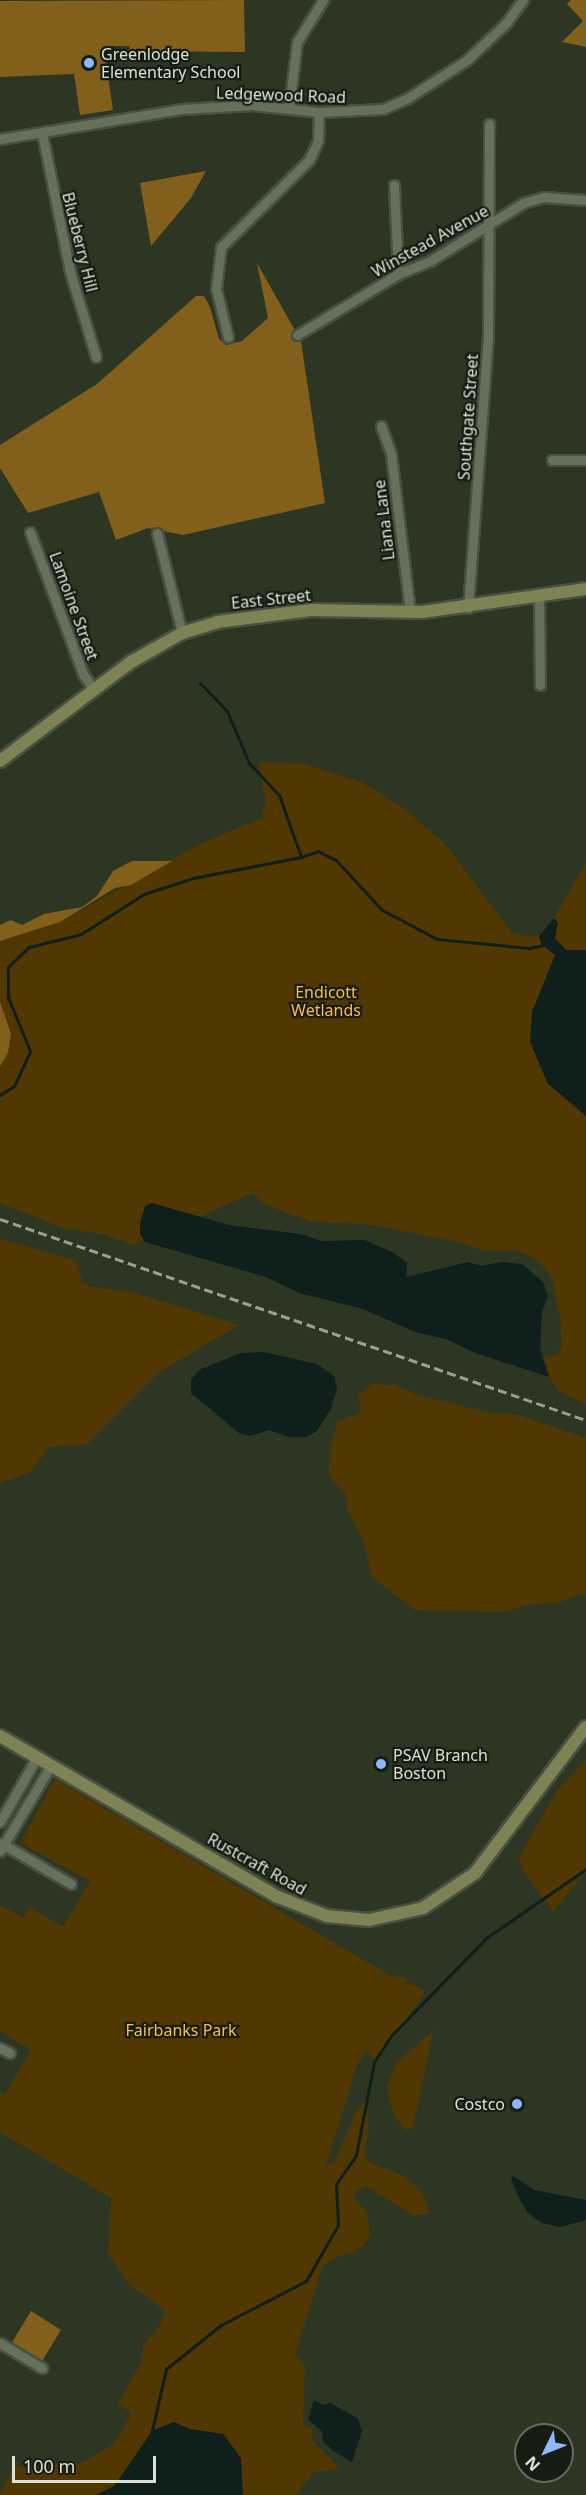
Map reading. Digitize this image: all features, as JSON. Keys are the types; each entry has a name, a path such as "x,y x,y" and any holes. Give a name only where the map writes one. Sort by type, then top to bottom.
{"main road":[{"name":"East Street","path":"0,761 94,690 182,633 217,622 304,610 410,612 468,608 586,589"},
{"name":"Rustcraft Road","path":"0,1736 287,1901 327,1916 369,1920 423,1908 475,1873 586,1727"}],"street":[{"path":"289,107 297,42 323,0"},
{"name":"Ledgewood Road","path":"0,139 181,109 289,107 319,112 383,109 408,98 467,60 506,23 523,0"},
{"path":"228,337 216,289 221,247 309,160 318,141 319,112"},
{"name":"Southgate Street","path":"468,608 488,338 489,124"},
{"name":"Blueberry Hill","path":"42,133 70,272 96,357"},
{"path":"394,185 398,274"},
{"name":"Winstead Avenue","path":"297,335 398,274 430,261 524,203 544,197 586,200"},
{"name":"Liana Lane","path":"381,426 392,454 410,612"},
{"path":"552,460 586,460"},
{"name":"Lamoine Street","path":"30,532 83,674 94,690"},
{"path":"157,533 182,633"},
{"path":"539,596 540,685"},
{"path":"0,1822 37,1757"},
{"path":"51,1765 1,1846 71,1884"},
{"path":"0,2048 10,2053"},
{"path":"0,2343 42,2368"}],"green space":[{"name":"Endicott Wetlands","path":"258,762 304,764 361,782 406,810 445,844 512,933 533,937 555,931 558,923 554,918 586,863 586,1405 558,1390 549,1377 544,1357 555,1356 562,1347 560,1317 551,1277 539,1261 519,1251 485,1251 462,1243 373,1225 310,1221 266,1205 253,1193 133,1245 107,1235 63,1228 0,1203 0,941 60,922 200,844 262,818 266,801"},
{"path":"0,1239 76,1260 83,1283 89,1286 135,1293 239,1325 159,1372 87,1444 49,1447 31,1472 0,1483"},
{"path":"372,1384 395,1385 417,1395 490,1413 515,1414 586,1438 586,1595 582,1593 558,1603 532,1604 504,1612 415,1610 372,1577 364,1542 348,1512 345,1493 329,1476 330,1449 338,1422 361,1412 358,1395"},
{"path":"586,1760 586,1871 553,1912 523,1872 519,1857 558,1789"},
{"name":"Fairbanks Park","path":"55,1779 389,1975 408,1979 406,1983 420,1987 425,1993 380,2056 375,2060 366,2051 357,2065 326,2166 335,2161 355,2113 366,2100 369,2128 364,2155 367,2161 406,2177 422,2192 430,2213 414,2216 366,2186 355,2191 354,2199 367,2212 370,2235 365,2244 352,2253 336,2257 322,2267 295,2355 305,2366 303,2423 312,2429 312,2440 339,2468 314,2472 296,2495 0,2495 15,2464 23,2468 36,2464 80,2464 114,2444 132,2413 118,2404 141,2363 143,2345 160,2326 165,2311 129,2284 108,2254 111,2198 0,2132 0,2092 5,2094 31,2050 0,2031 0,1905 23,1918 29,1907 63,1927 90,1881 20,1843"},
{"path":"433,2031 413,2128 405,2130 394,2115 387,2088 396,2063"}],"shaded area":[{"name":"Greenlodge Elementary School","path":"244,0 245,52 130,51 129,46 111,46 111,51 104,51 113,110 80,115 74,74 0,77 0,1"},
{"path":"571,0 586,0 586,47 562,42 583,21 567,4"},
{"path":"206,171 191,198 151,246 140,183"},
{"path":"257,263 301,341 325,503 183,535 148,528 116,540 99,492 28,513 0,468 0,445 97,384 196,296 204,296 210,307 219,339 226,345 242,341 268,318"},
{"path":"132,861 172,861 131,885 115,888 60,922 0,941 0,925 11,920 22,925 44,914 82,907 97,896 113,871"},
{"path":"0,1002 11,1034 8,1053 0,1066"},
{"path":"31,2311 61,2330 41,2363 11,2344"}],"water":[{"path":"554,918 558,923 555,938 566,950 586,950 586,1116 548,1084 530,1042 532,1012 555,955 541,944 539,936"},
{"path":"152,1203 229,1225 301,1234 321,1241 365,1240 394,1253 407,1263 406,1277 468,1262 481,1266 501,1262 522,1264 543,1282 548,1296 542,1312 540,1349 549,1377 473,1352 446,1339 415,1332 363,1309 299,1293 266,1277 145,1242 140,1234 140,1223 145,1206"},
{"path":"264,1352 317,1364 334,1376 337,1389 331,1409 317,1431 306,1437 289,1437 269,1430 250,1436 239,1433 191,1393 191,1379 201,1369 241,1353"},
{"path":"513,2176 534,2190 586,2200 586,2220 560,2227 542,2223 528,2213 519,2198 511,2178"},
{"path":"314,2400 323,2405 331,2403 358,2419 362,2431 352,2462 333,2451 323,2441 322,2431 308,2420"},
{"path":"174,2422 190,2429 223,2434 241,2458 243,2495 96,2495 114,2486 153,2430"}],"waterway":[{"path":"0,1095 14,1086 30,1051 8,997 8,967 29,947 81,934 144,894 193,878 301,857 279,795 249,763 227,711 200,683"},
{"path":"301,857 318,851 336,860 382,910 437,939 529,948 545,945"},
{"path":"150,2439 166,2369 221,2325 306,2281 338,2225 336,2184 356,2155 374,2062 391,2036 486,1938 586,1869"}],"railway":[{"path":"0,1219 586,1420"}],"place":[{"name":"Greenlodge Elementary School","path":"89,63"},
{"name":"PSAV Branch Boston","path":"381,1764"},
{"name":"Costco","path":"517,2104"}]}
